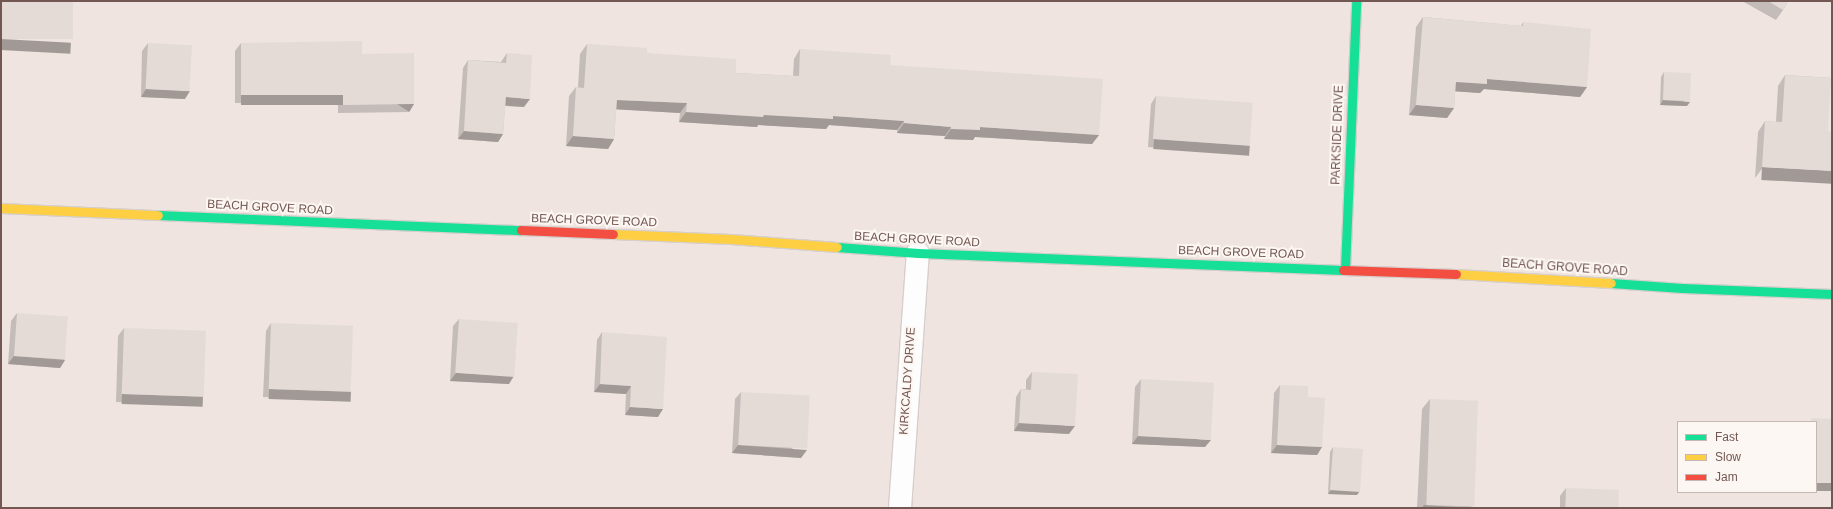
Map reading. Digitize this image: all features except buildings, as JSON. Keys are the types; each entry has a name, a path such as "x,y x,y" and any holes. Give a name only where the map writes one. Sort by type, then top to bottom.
{"street":[{"name":"PARKSIDE DRIVE","path":"1345,269 1356,1"},
{"name":"BEACH GROVE ROAD","path":"1,208 731,239 918,253 1345,269 1832,294"},
{"name":"KIRKCALDY DRIVE","path":"900,508 918,253"}],"shaded area":[{"path":"1,1 1832,1 1832,508 1,508"}],"traffic: fast":[{"path":"1345,269 1356,1"},
{"path":"158,215 521,230"},
{"path":"837,247 918,253 1343,270"},
{"path":"1611,283 1682,288 1832,294"}],"traffic: slow":[{"path":"1,208 158,215"},
{"path":"613,234 731,239 837,247"},
{"path":"1456,274 1611,283"}],"traffic: jam":[{"path":"521,230 613,234"},
{"path":"1343,270 1456,274"}]}
